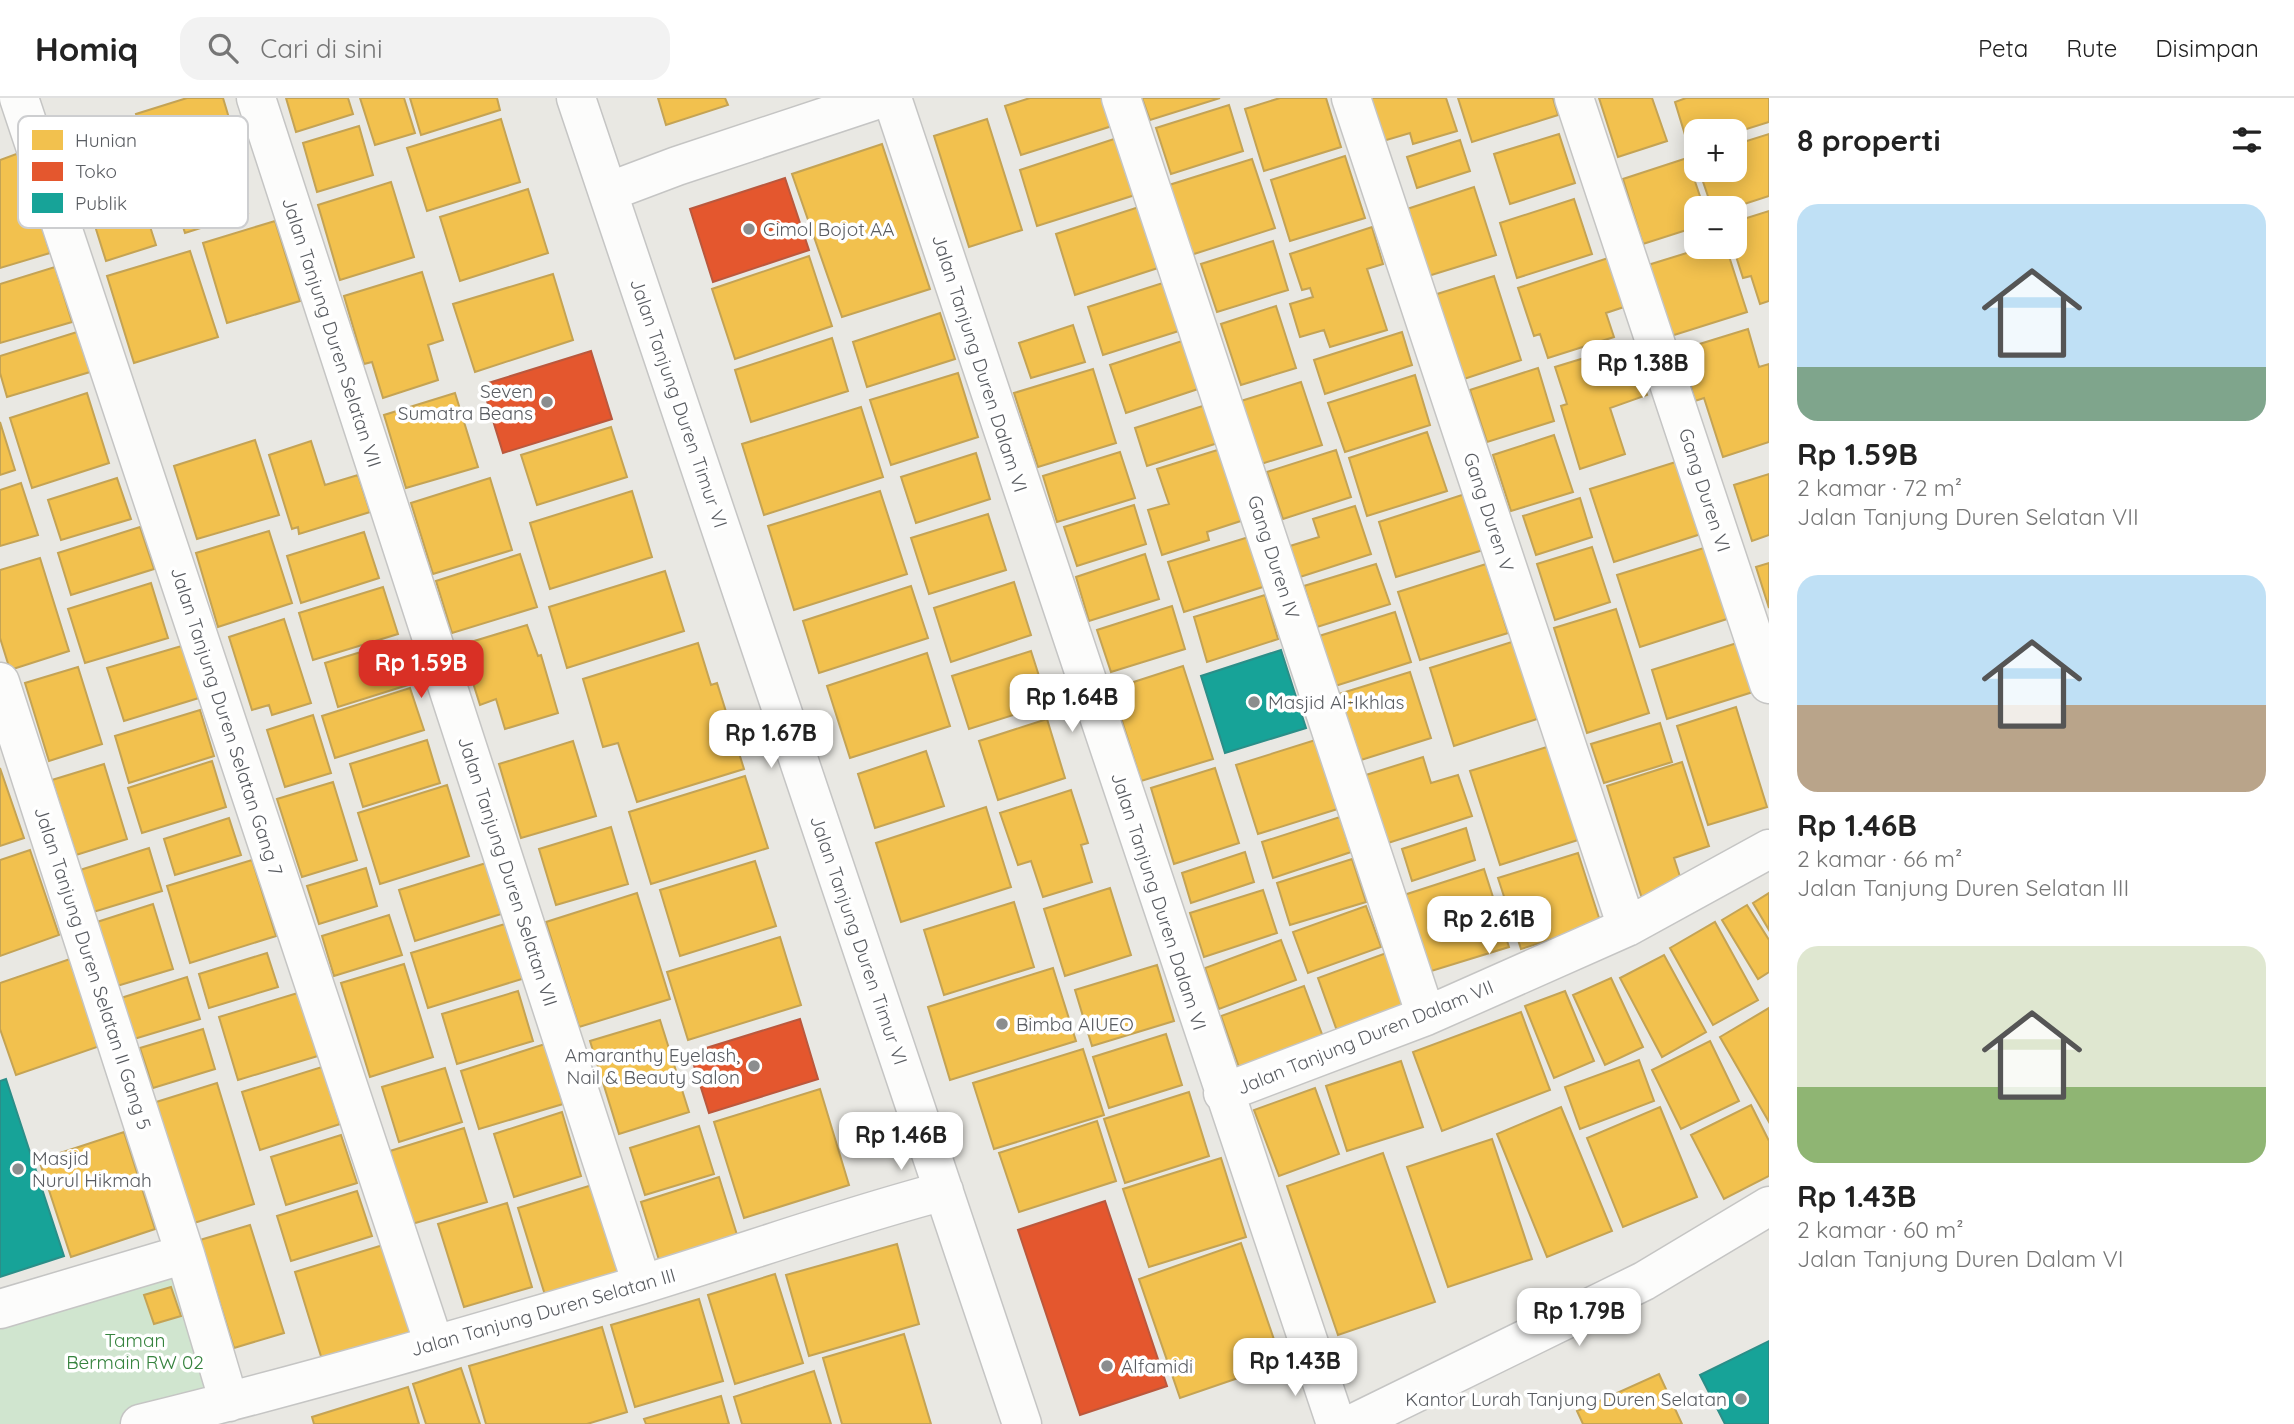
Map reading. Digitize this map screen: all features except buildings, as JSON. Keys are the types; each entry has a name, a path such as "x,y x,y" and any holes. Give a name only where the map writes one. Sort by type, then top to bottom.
{"street":[{"path":"0,102 11,98"},
{"name":"Jalan Tanjung Duren Selatan Gang 7","path":"19,98 25,116"},
{"name":"Jalan Tanjung Duren Selatan VII","path":"257,98 642,1284"},
{"name":"Jalan Tanjung Duren Timur VI","path":"576,98 1022,1424"},
{"path":"608,192 677,166 882,98"},
{"name":"Jalan Tanjung Duren Dalam VI","path":"892,98 1336,1424"},
{"name":"Gang Duren IV","path":"1121,98 1426,1016"},
{"name":"Gang Duren V","path":"1351,98 1627,927"},
{"name":"Gang Duren VI","path":"1574,98 1769,684"},
{"name":"Jalan Tanjung Duren Selatan Gang 7","path":"62,228 434,1344"},
{"name":"Jalan Tanjung Duren Selatan II Gang 5","path":"0,682 185,1254 229,1402"},
{"name":"Jalan Tanjung Duren Dalam VII","path":"1223,1093 1426,1016 1627,927 1769,849"},
{"name":"Jalan Tanjung Duren Selatan III","path":"141,1424 229,1402 642,1284 873,1210 944,1191"},
{"path":"1352,1424 1644,1281 1766,1216"},
{"path":"0,1309 185,1254"}],"green space":[{"name":"Taman Bermain RW 02","path":"182,1261 231,1414 191,1424 0,1424 0,1314"}],"place":[{"name":"Cimol Bojot AA","path":"749,229"},
{"name":"Seven Sumatra Beans","path":"547,402"},
{"name":"Masjid Al-Ikhlas","path":"1254,702"},
{"name":"Bimba AIUEO","path":"1002,1024"},
{"name":"Amaranthy Eyelash, Nail & Beauty Salon","path":"754,1066"},
{"name":"Masjid Nurul Hikmah","path":"18,1169"},
{"name":"Alfamidi","path":"1107,1366"},
{"name":"Kantor Lurah Tanjung Duren Selatan","path":"1741,1399"}]}
